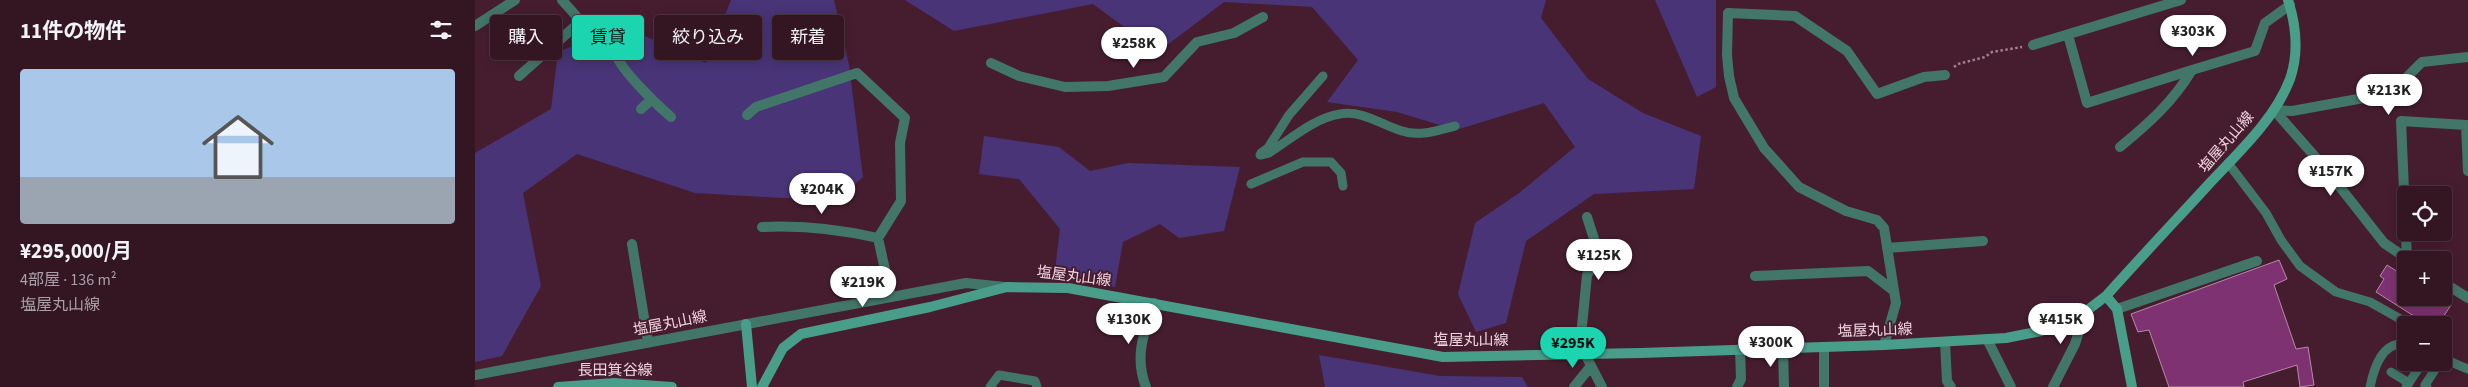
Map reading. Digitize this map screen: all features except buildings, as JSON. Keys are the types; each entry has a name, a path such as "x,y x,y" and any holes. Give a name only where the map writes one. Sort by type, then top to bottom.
{"street":[{"path":"475,26 515,0"},
{"path":"562,0 576,15"},
{"path":"2033,45 2181,0"},
{"path":"2068,35 2087,103 2255,51 2265,23 2289,3"},
{"name":"塩屋丸山線","path":"475,375 966,283 1007,287 1068,288 1347,341 1379,344 1428,356 1585,354 1884,345 1987,339 2041,331 2085,312 2105,296 2229,163 2274,110 2290,78 2295,55 2295,28 2289,3"},
{"path":"1884,345 1896,303 1884,228 1877,220 1846,211 1799,187 1764,148 1734,98 1727,62 1728,13 1795,16 1847,51 1877,94 1925,76 1945,74"},
{"path":"991,63 1019,76 1065,87 1108,86 1164,77 1197,42 1234,33 1263,16"},
{"path":"519,76 572,29"},
{"path":"2274,110 2291,110 2391,93 2422,62 2468,58"},
{"path":"618,60 651,100 671,116"},
{"path":"2120,147 2151,122 2178,93 2192,70"},
{"path":"747,115 756,107 857,73 905,118 900,143 901,201 878,238 891,297"},
{"path":"641,109 651,100"},
{"path":"2274,110 2325,168 2384,243 2397,252"},
{"path":"2408,251 2401,122 2466,125 2468,171"},
{"path":"1587,217 1596,245 1595,263 1587,275 1581,336 1585,354 1602,387"},
{"path":"763,227 814,227 844,230 878,238"},
{"path":"1887,248 1983,242"},
{"path":"632,244 648,342"},
{"path":"2117,309 2257,261"},
{"path":"1755,276 1868,271 1894,291"},
{"path":"762,387 783,348 801,334 930,308 1007,287"},
{"path":"2452,287 2468,298"},
{"path":"2105,296 2117,309 2132,387"},
{"path":"1146,387 1140,370 1142,341 1154,303"},
{"path":"2053,387 2075,344 2085,312"},
{"path":"746,324 751,387"},
{"path":"1987,339 2011,387"},
{"path":"1945,342 1947,381 1951,387"},
{"path":"1824,347 1824,387"},
{"path":"1783,348 1784,387"},
{"path":"1737,387 1741,379 1740,349"},
{"path":"1575,387 1591,366"},
{"name":"長田箕谷線","path":"558,387 607,383 672,387"}],"lane":[{"path":"1323,76 1289,115 1268,148 1260,155 1269,153 1321,119 1341,113 1362,114 1403,132 1425,134 1455,126"},
{"path":"1251,184 1303,162 1331,162 1341,173 1343,186"},
{"path":"2229,163 2266,213 2281,240 2300,266 2336,292 2370,302 2397,317"},
{"path":"2370,387 2379,359 2388,348 2397,345"},
{"path":"2452,363 2468,370"},
{"path":"2391,372 2407,385 2417,371"},
{"path":"2427,387 2425,385 2434,371"},
{"path":"990,387 999,375 1035,381 1037,387"}],"path":[{"path":"1945,74 1958,64 1985,57 1992,52 2033,45"}],"shaded area":[{"path":"731,0 834,0 837,15 772,15 772,60 844,60 844,43 849,65 863,177 835,201 695,193 577,154 523,193 541,286 502,356 475,362 475,153 551,109 557,60 562,60 562,50 572,46 572,60 644,60 644,36 654,40 654,60 699,60 706,63 707,60 762,60 762,15 725,15"},
{"path":"905,0 1546,0 1541,18 1588,79 1643,113 1701,136 1694,189 1594,194 1526,241 1506,323 1476,332 1458,294 1475,223 1519,193 1575,147 1544,103 1456,130 1397,112 1327,102 1358,60 1312,7 1224,2 1158,52 1093,4 954,31"},
{"path":"1655,0 1716,0 1716,87 1697,97"},
{"path":"984,136 1059,147 1090,171 1128,163 1240,167 1224,231 1179,238 1160,224 1123,242 1115,287 1054,278 1060,229 1019,179 979,174"},
{"path":"1319,355 1440,376 1522,377 1528,387 1325,387"}]}
